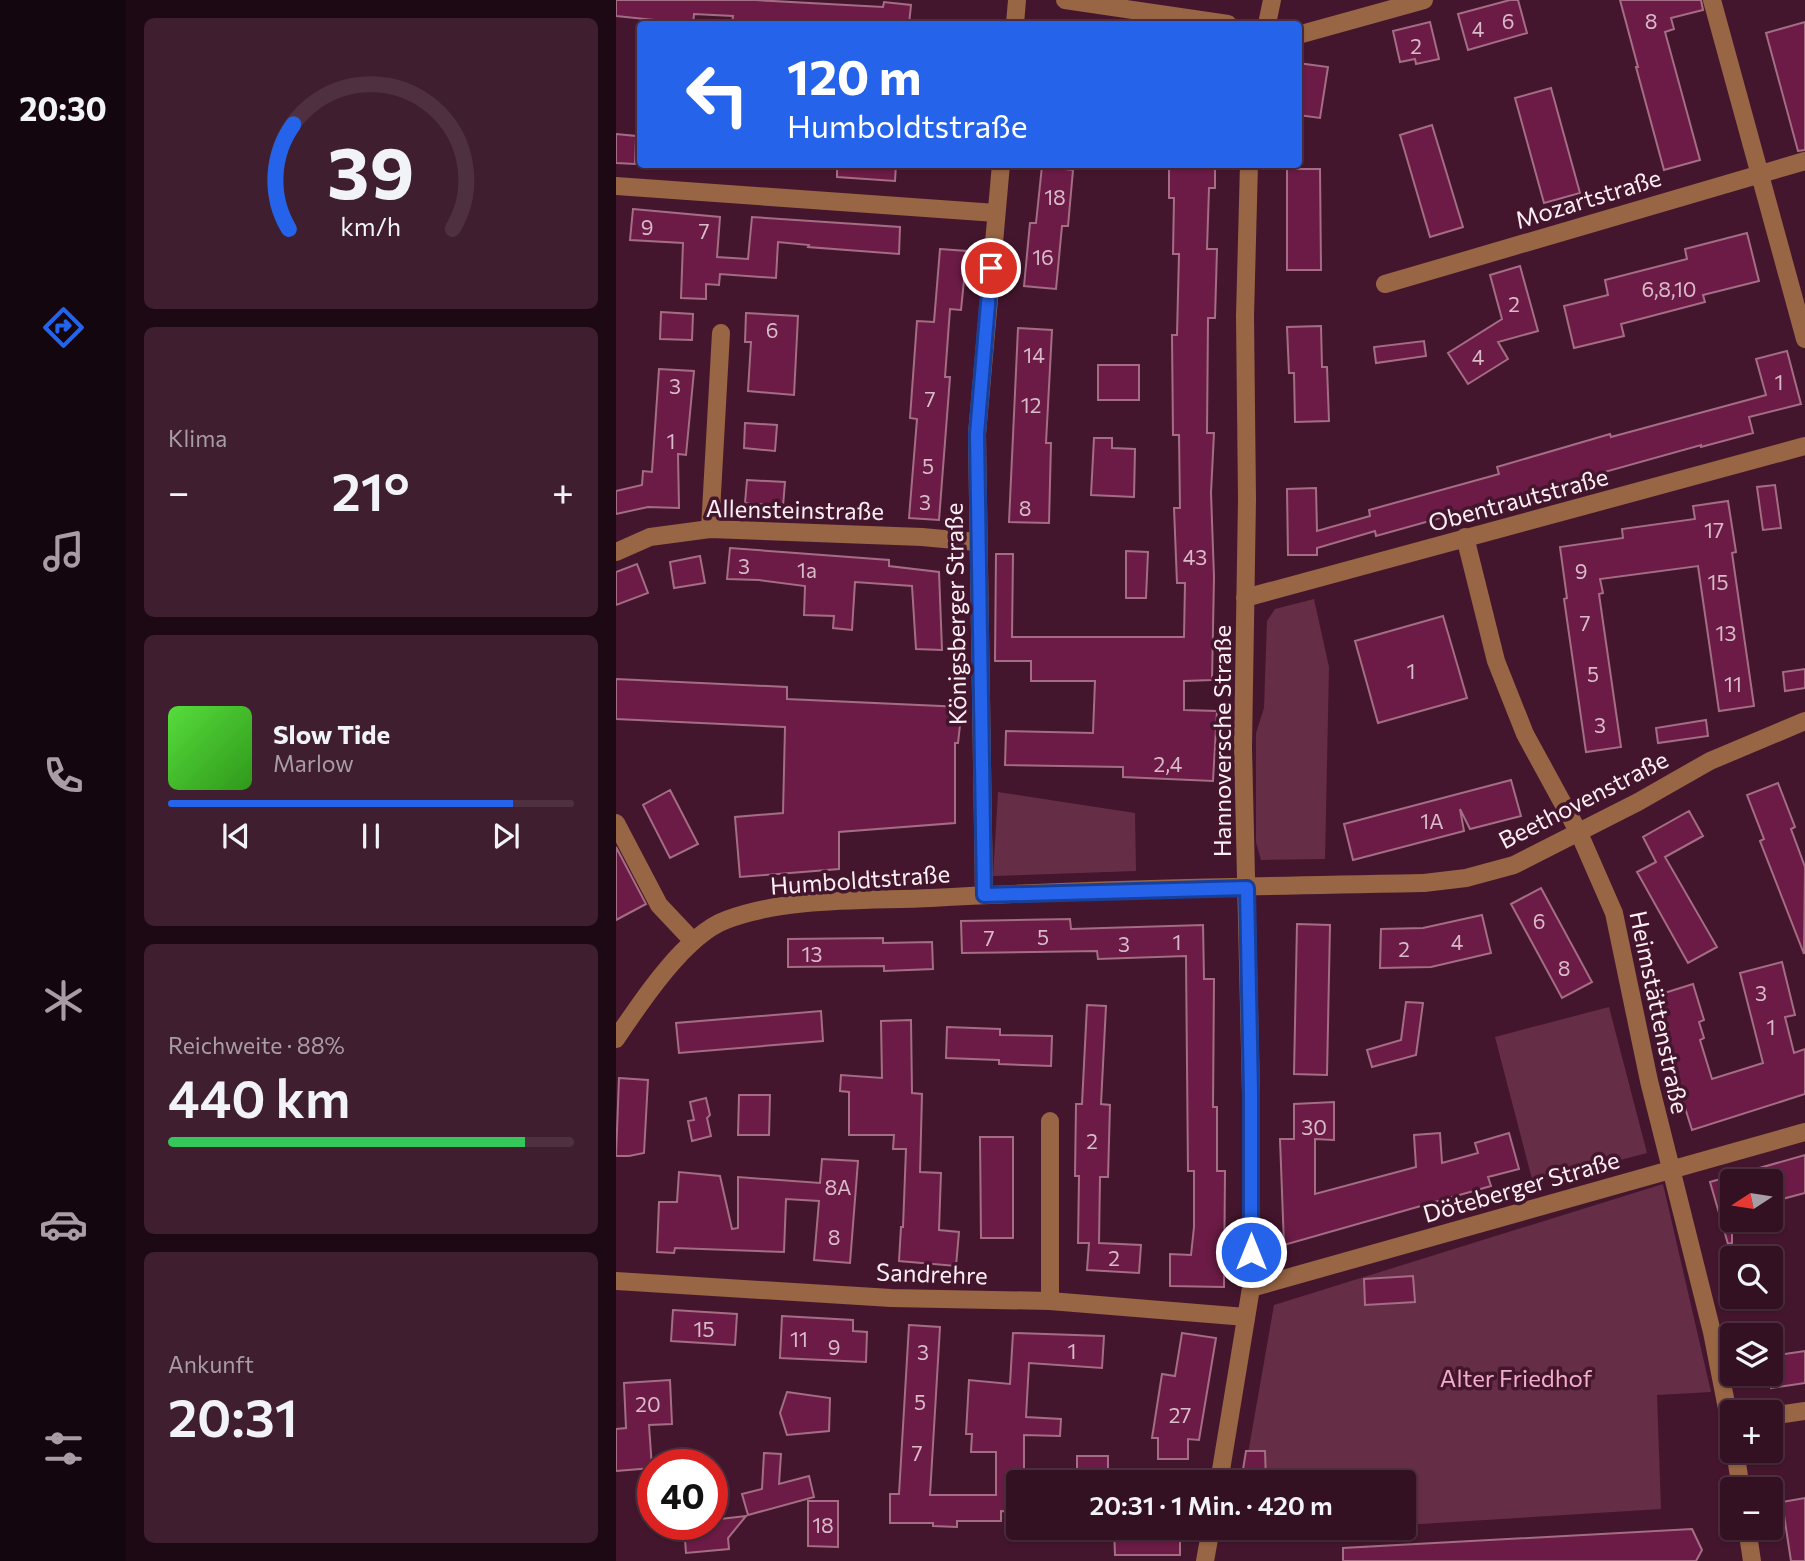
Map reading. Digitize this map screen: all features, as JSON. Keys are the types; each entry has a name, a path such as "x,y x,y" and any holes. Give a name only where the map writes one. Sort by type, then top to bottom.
{"street":[{"path":"1015,21 1017,0"},
{"path":"1065,0 1208,21"},
{"path":"1268,21 1272,0"},
{"path":"1302,34 1424,0"},
{"path":"1712,0 1805,339"},
{"name":"Mozartstraße","path":"1385,284 1805,161"},
{"name":"Königsberger Straße","path":"984,895 977,434 1001,168"},
{"name":"Hannoversche Straße","path":"1221,1470 1251,1288 1251,1093 1243,747 1247,499 1245,316 1250,168"},
{"path":"616,186 996,213"},
{"path":"710,529 721,333"},
{"name":"Obentrautstraße","path":"1245,598 1805,446"},
{"name":"Allensteinstraße","path":"616,552 650,537 710,529 922,537 977,542"},
{"name":"Heimstättenstraße","path":"1465,537 1496,661 1525,734 1578,833 1615,912 1649,1081 1727,1400"},
{"name":"Beethovenstraße","path":"1247,888 1424,883 1466,878 1514,865 1710,761 1805,721"},
{"path":"616,823 659,905 692,940"},
{"name":"Humboldtstraße","path":"616,1039 633,1013 692,940 724,920 781,905 984,895 1247,888"},
{"path":"1050,1121 1051,1301"},
{"name":"Döteberger Straße","path":"1251,1288 1805,1132"},
{"name":"Sandrehre","path":"616,1281 891,1298 1051,1301 1246,1317"},
{"path":"1783,1414 1805,1411"},
{"path":"1205,1561 1209,1540"},
{"path":"1749,1540 1752,1561"}],"green space":[{"path":"1314,599 1329,667 1325,859 1261,860 1256,842 1256,733 1264,708 1267,621 1275,609"},
{"path":"998,792 1135,813 1136,871 993,876"},
{"path":"1609,1007 1647,1153 1533,1183 1495,1037"},
{"name":"Alter Friedhof","path":"1663,1184 1711,1392 1657,1395 1661,1509 1416,1524 1416,1470 1245,1470 1274,1305"}],"building":[{"path":"616,0 755,0 883,7 884,2 911,5 909,21 732,21 733,16 694,14 693,21 664,21 616,16"},
{"path":"1518,0 1527,33 1468,50 1458,14"},
{"path":"1620,0 1701,0 1703,10 1671,18 1674,29 1665,32 1700,160 1664,170"},
{"path":"1430,22 1439,59 1416,64 1415,59 1400,62 1393,31"},
{"path":"1805,22 1805,150 1798,151 1766,33"},
{"path":"1302,64 1328,67 1320,118 1302,116"},
{"path":"1551,88 1580,193 1544,203 1515,98"},
{"path":"1432,125 1463,227 1430,237 1400,135"},
{"path":"616,134 636,136 635,164 616,163"},
{"path":"837,168 896,168 895,181 837,177"},
{"path":"1042,168 1073,170 1068,226 1062,226 1056,289 1024,286 1030,223 1036,223"},
{"path":"1169,168 1215,168 1215,188 1209,188 1207,249 1217,249 1215,318 1208,318 1207,433 1214,433 1211,493 1214,577 1212,680 1184,681 1184,710 1217,711 1213,781 1123,777 1123,767 1005,765 1006,731 1093,733 1095,681 1031,681 1031,661 995,661 996,554 1013,554 1012,637 1184,637 1185,583 1177,583 1174,508 1180,508 1179,435 1173,435 1172,335 1177,335 1179,254 1173,254 1174,198 1169,198"},
{"path":"1287,169 1320,169 1321,270 1287,270"},
{"path":"633,209 720,217 717,257 748,259 752,217 900,227 899,254 778,242 776,278 720,274 719,285 706,284 706,299 681,298 683,243 630,240"},
{"path":"1747,233 1759,281 1703,295 1705,302 1621,324 1624,336 1574,348 1564,306 1608,295 1605,280 1687,259 1685,249"},
{"path":"940,249 967,251 961,310 950,309 945,377 950,377 939,520 909,518 917,419 910,418 917,321 934,322"},
{"path":"1520,266 1538,331 1498,342 1508,359 1468,384 1448,353 1502,319 1490,275"},
{"path":"661,312 693,314 692,340 660,339"},
{"path":"746,313 798,316 794,395 748,391 751,342 745,342"},
{"path":"1321,326 1322,367 1327,367 1329,421 1295,422 1294,373 1289,373 1287,327"},
{"path":"1018,328 1052,330 1046,443 1051,443 1049,523 1009,522"},
{"path":"1424,341 1426,356 1376,363 1374,347"},
{"path":"1787,351 1801,404 1749,417 1753,433 1701,445 1376,536 1375,531 1317,548 1317,555 1288,555 1287,489 1316,488 1317,531 1370,516 1369,510 1499,474 1497,467 1610,434 1611,437 1766,395 1756,359"},
{"path":"1098,365 1139,365 1139,400 1098,400"},
{"path":"659,369 694,371 686,455 678,454 679,508 648,507 616,514 616,491 642,485 643,471 652,472"},
{"path":"745,423 777,425 775,451 744,448"},
{"path":"1094,438 1112,438 1112,448 1135,449 1134,497 1091,495"},
{"path":"747,480 785,482 783,506 745,503"},
{"path":"1775,485 1781,528 1763,530 1757,487"},
{"path":"1728,501 1736,552 1732,553 1754,706 1719,711 1698,566 1600,579 1603,593 1599,594 1621,747 1586,752 1564,599 1567,598 1560,547 1623,538 1622,529 1695,519 1693,506"},
{"path":"730,548 889,560 889,566 939,572 942,650 916,649 912,586 855,582 852,630 833,628 834,616 804,615 805,586 727,579"},
{"path":"1126,551 1148,552 1146,598 1126,598"},
{"path":"700,556 705,583 674,588 670,562"},
{"path":"637,564 648,593 616,605 616,572"},
{"path":"1443,616 1467,698 1378,723 1355,641"},
{"path":"1805,669 1805,688 1785,691 1783,672"},
{"path":"616,679 787,687 787,699 962,707 958,743 955,743 955,823 839,832 839,869 740,877 735,817 783,813 785,727 616,719"},
{"path":"1706,720 1708,736 1658,743 1656,728"},
{"path":"1511,780 1521,816 1470,829 1460,809 1464,831 1353,860 1344,824"},
{"path":"1778,783 1795,827 1791,829 1805,867 1804,954 1760,841 1764,839 1747,795"},
{"path":"670,790 698,844 670,858 643,805"},
{"path":"1689,811 1703,836 1665,857 1717,947 1688,963 1637,872 1656,862 1643,837"},
{"path":"616,847 646,904 616,920"},
{"path":"1541,888 1592,982 1562,998 1511,904"},
{"path":"1482,915 1491,953 1431,967 1380,968 1381,929 1423,928"},
{"path":"1070,919 1071,929 1203,925 1204,979 1214,979 1213,1107 1217,1107 1217,1171 1225,1171 1224,1287 1170,1286 1170,1254 1191,1255 1194,1227 1194,1171 1188,1171 1186,956 1098,959 1097,951 962,953 961,921"},
{"path":"1297,924 1330,925 1327,1075 1294,1074"},
{"path":"883,938 883,943 932,942 933,969 884,971 884,966 788,967 788,939"},
{"path":"1782,962 1795,1015 1785,1017 1794,1053 1805,1049 1805,1094 1692,1130 1666,1047 1670,1046 1665,1030 1668,1029 1658,995 1693,984 1704,1020 1699,1022 1704,1038 1700,1040 1712,1079 1763,1063 1740,973"},
{"path":"1406,1002 1423,1003 1416,1055 1372,1067 1367,1050 1401,1040"},
{"path":"1087,1005 1106,1006 1101,1104 1110,1105 1108,1177 1100,1177 1099,1243 1141,1245 1139,1273 1087,1270 1089,1243 1078,1243 1076,1104 1082,1104"},
{"path":"821,1011 823,1041 679,1053 676,1023"},
{"path":"911,1020 912,1093 922,1094 920,1172 941,1173 939,1230 959,1232 956,1266 899,1261 906,1149 893,1149 894,1135 849,1135 849,1092 840,1091 841,1075 882,1078 881,1021"},
{"path":"947,1027 1000,1029 1000,1035 1052,1036 1051,1066 946,1058"},
{"path":"619,1078 648,1080 644,1153 616,1156"},
{"path":"739,1095 770,1095 769,1135 738,1135"},
{"path":"706,1098 711,1136 692,1141 688,1121 694,1120 690,1102"},
{"path":"1334,1102 1334,1140 1315,1139 1315,1194 1416,1167 1414,1135 1440,1133 1442,1163 1478,1153 1475,1143 1509,1133 1519,1169 1488,1177 1491,1186 1284,1245 1280,1139 1294,1139 1294,1104"},
{"path":"980,1137 1013,1137 1013,1238 981,1238"},
{"path":"1805,1155 1805,1193 1783,1199 1783,1169 1756,1169"},
{"path":"822,1159 858,1161 850,1263 814,1260 819,1201 786,1199 784,1252 675,1248 674,1253 657,1252 659,1202 677,1202 679,1172 720,1176 732,1229 738,1228 738,1177 820,1183"},
{"path":"1720,1179 1720,1216 1710,1182"},
{"path":"1725,1232 1732,1232 1732,1243 1728,1244"},
{"path":"1413,1276 1415,1302 1365,1305 1364,1279"},
{"path":"673,1310 737,1314 735,1345 671,1341"},
{"path":"782,1316 853,1320 853,1331 867,1332 866,1362 780,1358"},
{"path":"909,1325 940,1327 930,1495 996,1495 996,1452 971,1452 972,1434 966,1434 969,1380 1010,1384 1013,1333 1104,1336 1102,1368 1029,1363 1026,1417 1061,1419 1060,1436 1024,1435 1024,1470 1006,1470 1006,1511 1001,1511 1001,1521 957,1521 957,1527 933,1526 933,1523 890,1523 890,1494 899,1494"},
{"path":"1182,1333 1216,1338 1199,1440 1188,1439 1188,1459 1158,1459 1158,1438 1152,1438 1162,1374 1175,1376"},
{"path":"1805,1351 1805,1383 1771,1388 1783,1386 1783,1354"},
{"path":"670,1380 672,1424 649,1425 651,1449 637,1449 637,1469 616,1471 616,1429 626,1428 624,1383"},
{"path":"787,1392 830,1398 829,1431 787,1435 780,1413"},
{"path":"1246,1451 1265,1451 1266,1470 1243,1470"},
{"path":"764,1453 781,1454 779,1484 809,1476 814,1497 748,1515 742,1494 762,1489"},
{"path":"1077,1456 1108,1456 1108,1470 1077,1470"},
{"path":"1805,1498 1805,1561 1791,1561 1783,1502"},
{"path":"808,1501 838,1501 838,1547 808,1546"},
{"path":"746,1516 728,1538 728,1518"},
{"path":"1692,1529 1702,1550 1696,1561 1343,1561 1343,1548"},
{"path":"728,1538 729,1549 686,1553 685,1540"},
{"path":"1114,1540 1180,1540 1180,1555 1115,1555"}],"route":[{"path":"991,268 977,434 984,895 1247,888 1251,1252"}]}
